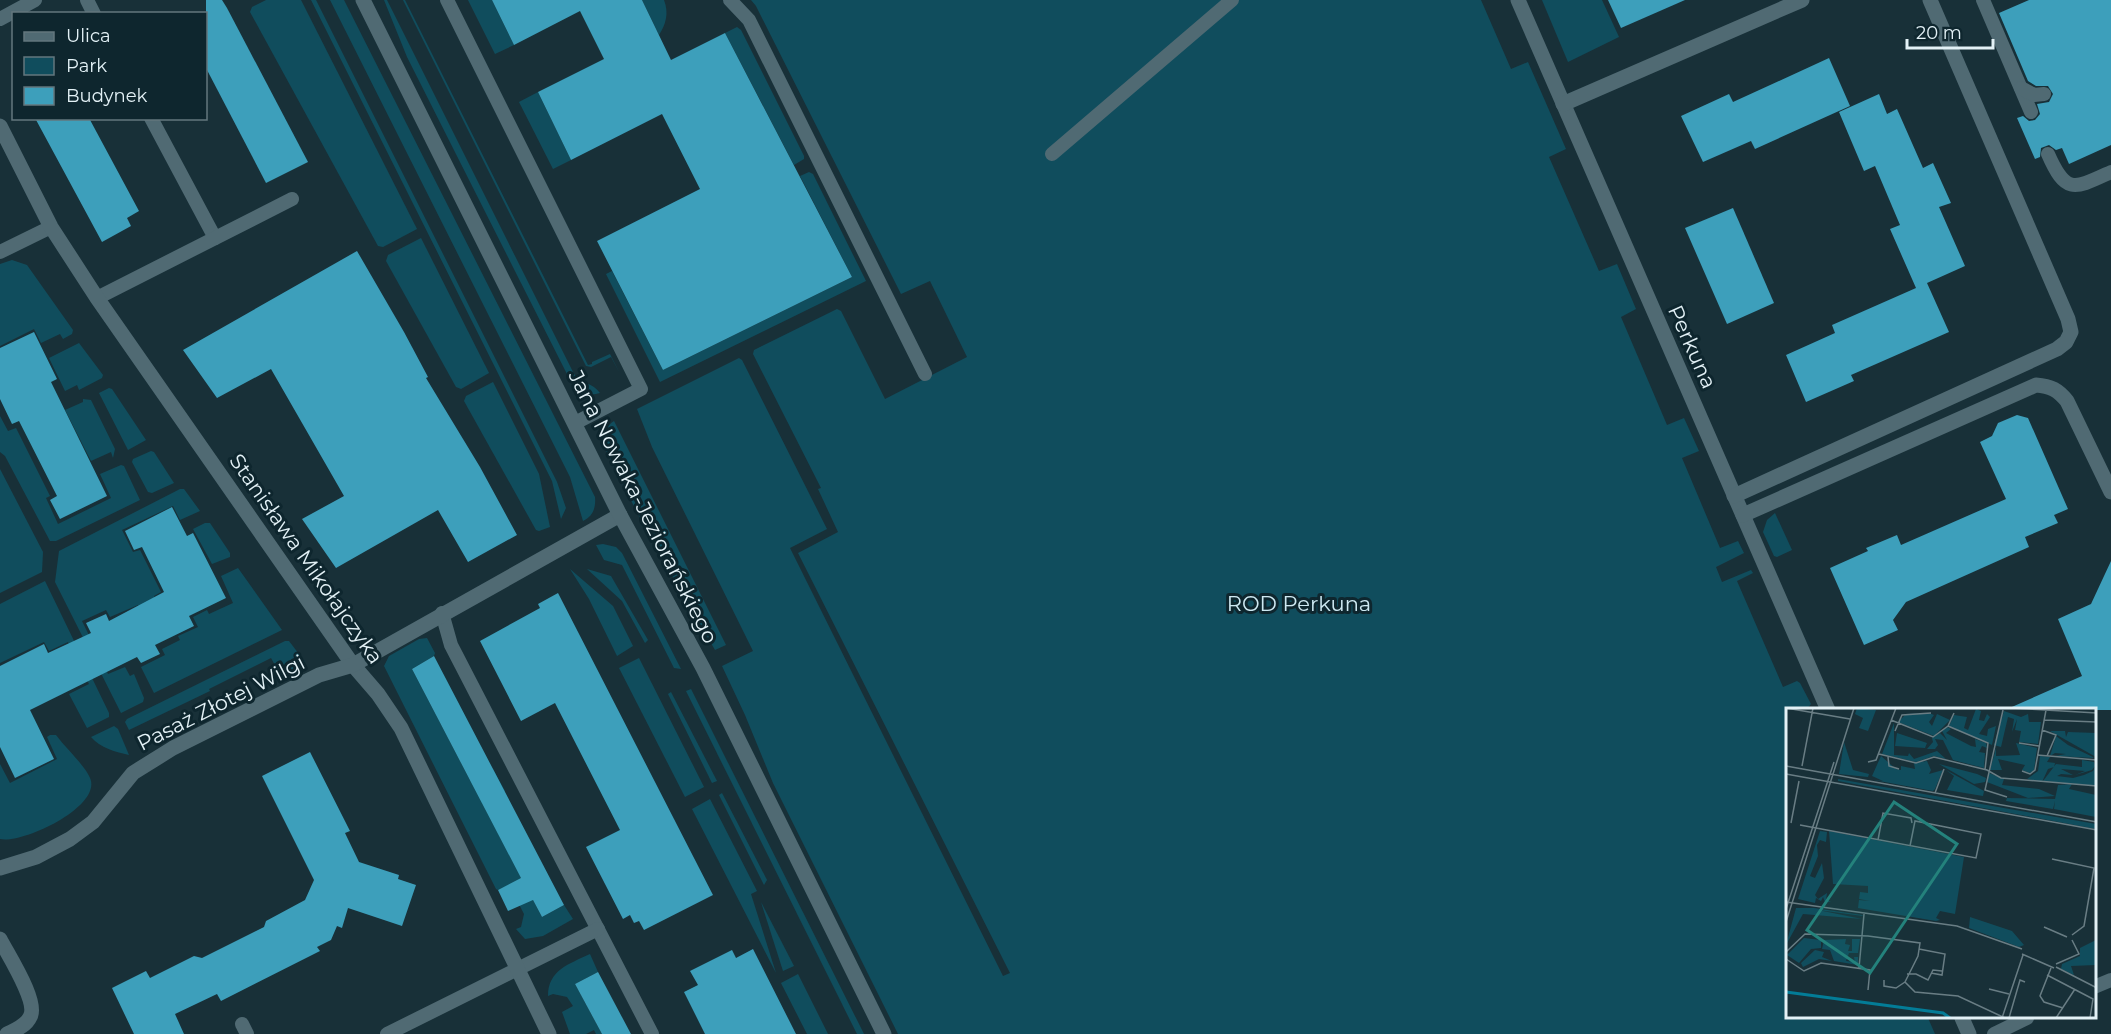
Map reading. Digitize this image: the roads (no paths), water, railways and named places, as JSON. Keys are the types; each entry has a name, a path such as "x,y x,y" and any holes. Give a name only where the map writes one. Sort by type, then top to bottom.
{"street":[{"name":"Jana Nowaka-Jeziorańskiego","path":"363,0 620,515 703,668 884,1034"},
{"name":"Perkuna","path":"1518,0 1827,708"},
{"path":"1563,104 1802,0"},
{"path":"1734,496 2057,349 2066,342 2072,332 1930,0"},
{"name":"Stanisława Mikołajczyka","path":"0,126 51,227 97,298 353,665 378,694 401,728 549,1034"},
{"path":"1743,515 2036,385 2049,386 2059,391 2067,401 2111,492"},
{"name":"Pasaż Złotej Wilgi","path":"0,868 36,857 70,839 93,822 133,773 173,748 319,675 353,665 441,613 620,515"},
{"path":"0,939 29,996 32,1007 31,1017 24,1025 7,1034"},
{"path":"1963,1019 1970,1034"}],"lane":[{"path":"13,12 35,0"},
{"path":"447,0 641,389 575,423"},
{"path":"730,0 749,20 925,374"},
{"path":"1052,154 1232,0"},
{"path":"1983,0 2031,112"},
{"path":"2020,88 2034,95 2044,94"},
{"path":"152,120 215,238"},
{"path":"2048,154 2062,181 2068,185 2082,185 2111,172"},
{"path":"97,298 292,199"},
{"path":"0,252 51,227"},
{"path":"441,613 451,645 652,1034"},
{"path":"387,1034 598,929"},
{"path":"2096,986 2111,980"},
{"path":"1994,1034 2023,1019"}],"park label":[{"name":"ROD Perkuna","path":"1299,604"}]}
